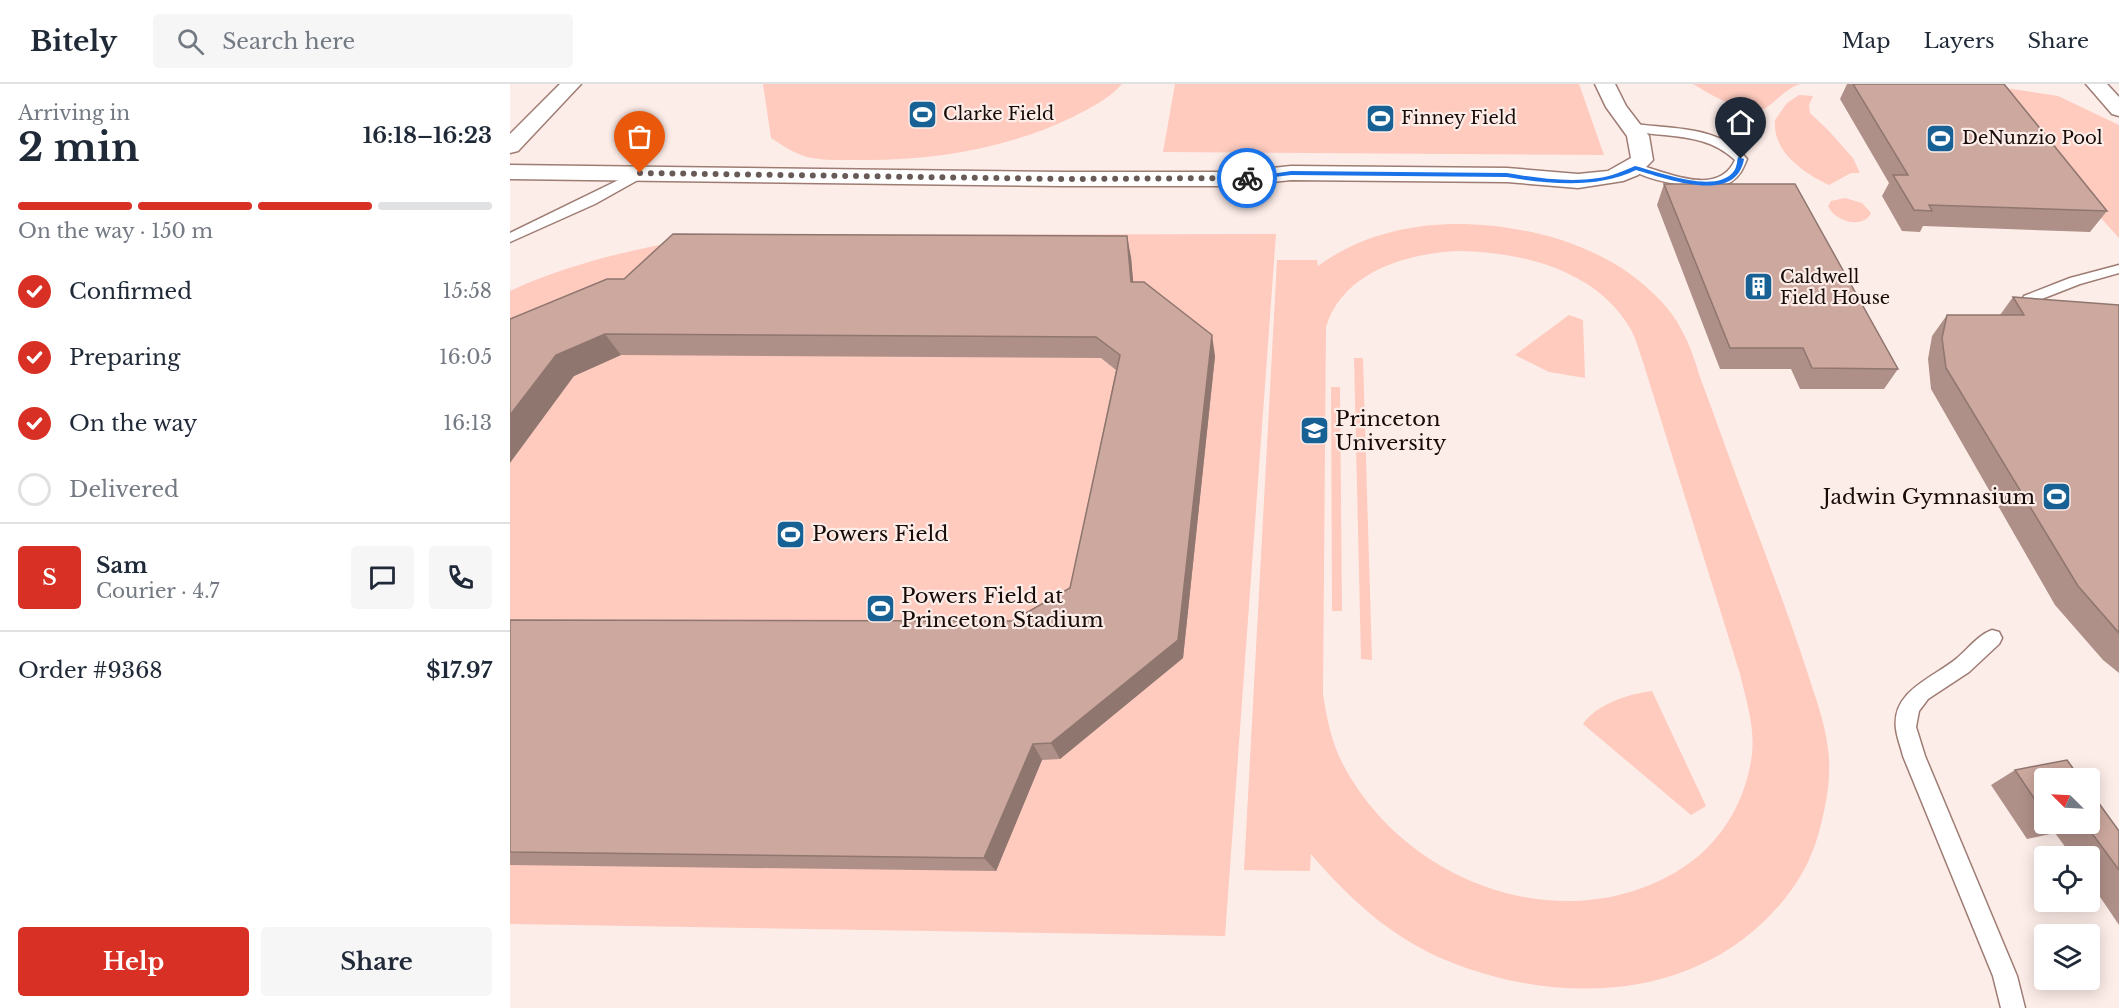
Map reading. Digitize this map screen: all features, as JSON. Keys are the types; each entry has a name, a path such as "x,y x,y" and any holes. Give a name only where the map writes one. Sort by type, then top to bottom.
{"street":[{"path":"510,146 571,84"},
{"path":"510,172 1208,179 1291,173 1507,175 1540,181 1576,182 1619,176 1635,168 1642,160 1638,136 1616,107 1605,84"},
{"path":"2096,84 2119,110"}],"lane":[{"path":"1634,128 1707,137 1733,150 1741,159 1739,170 1730,179 1716,184 1685,182 1635,168"},
{"path":"510,238 580,206 640,173"},
{"path":"2029,299 2075,281 2119,269"},
{"path":"1992,638 1962,666 1921,693 1909,707 1906,727 1914,756 2005,976 2013,1008"}],"shaded area":[{"name":"Clarke Field","path":"763,84 1122,84 1105,99 1073,117 1048,128 995,145 913,158 844,160 810,158 771,138"},
{"name":"Finney Field","path":"1175,84 1579,84 1604,155 1163,152"},
{"path":"1693,84 1800,84 1767,107 1756,111 1727,103"},
{"path":"1979,84 2058,96 2119,125 2119,238"},
{"path":"1799,95 1813,96 1809,105 1810,113 1853,158 1860,173 1851,173 1829,185 1800,168 1784,151 1775,131 1775,120 1787,103"},
{"path":"1845,198 1862,203 1871,213 1862,221 1855,222 1849,222 1836,216 1828,206 1831,201"},
{"path":"1445,224 1516,229 1568,242 1615,264 1637,279 1671,313 1680,326 1692,353 1822,718 1829,759 1828,791 1812,854 1789,894 1741,941 1703,963 1663,978 1620,987 1577,989 1533,985 1490,975 1428,952 1391,929 1341,887 1311,854 1310,871 1244,870 1277,260 1317,260 1318,266 1351,246 1387,233","holes":["1460,251 1484,252 1532,261 1578,278 1615,308 1630,328 1643,362 1747,703 1752,733 1752,754 1744,790 1728,822 1705,850 1691,862 1676,872 1631,892 1584,900 1537,899 1490,888 1446,869 1407,842 1372,808 1340,759 1328,723 1323,694 1326,327 1335,308 1347,292 1362,279 1380,269 1420,256"]},
{"name":"Powers Field at Princeton Stadium","path":"1276,234 1225,936 510,924 510,291 584,263 713,235"},
{"path":"1569,315 1583,320 1585,378 1549,372 1515,355"},
{"path":"1354,358 1363,358 1372,660 1361,659"},
{"path":"1331,387 1340,387 1342,611 1332,611"},
{"path":"1652,691 1706,806 1691,815 1583,724 1596,711 1614,701"}],"building":[{"name":"DeNunzio Pool","path":"1853,84 2004,84 2107,211 1929,205 1932,211 1914,210 1893,175 1908,175"},
{"name":"Caldwell Field House","path":"1664,184 1795,184 1898,369 1812,368 1803,348 1730,348"},
{"path":"673,234 1127,236 1131,282 1144,282 1212,335 1178,640 1051,743 1033,744 984,858 510,852 510,620 1012,621 1070,588 1120,355 1096,337 605,334 556,355 510,415 510,319 607,279 624,279"},
{"name":"Jadwin Gymnasium","path":"2013,297 2119,305 2119,633 2078,586 1946,368 1942,338 1947,315 2024,315"},
{"path":"2067,760 2073,768 2034,768 2034,798 2015,770"},
{"path":"2100,805 2119,831 2119,870 2092,834 2100,834"}],"way so far":[{"path":"640,173 1064,179 1247,178"}],"place":[{"name":"Clarke Field","path":"922,114"},
{"name":"Finney Field","path":"1380,118"},
{"name":"DeNunzio Pool","path":"1941,138"},
{"name":"Caldwell Field House","path":"1759,287"},
{"name":"Princeton University","path":"1314,431"},
{"name":"Jadwin Gymnasium","path":"2056,497"},
{"name":"Powers Field","path":"791,534"},
{"name":"Powers Field at Princeton Stadium","path":"880,608"}],"route":[{"path":"1247,178 1291,173 1507,175 1540,181 1576,182 1619,176 1635,168 1685,182 1716,184 1730,179 1739,170 1741,159"}]}
